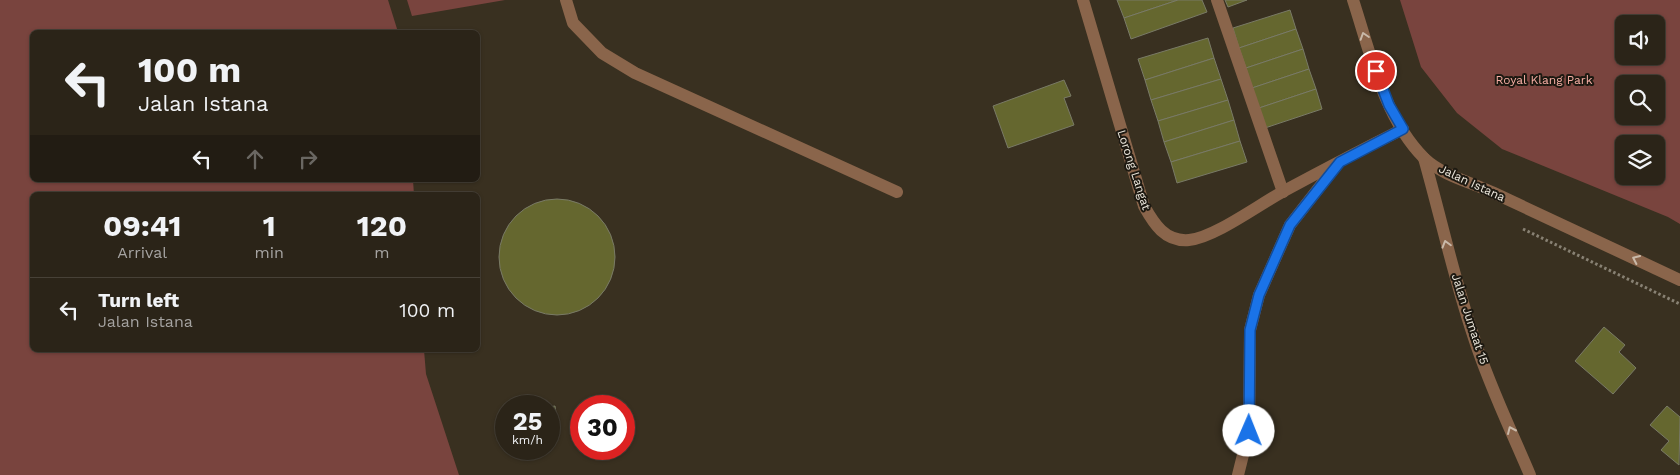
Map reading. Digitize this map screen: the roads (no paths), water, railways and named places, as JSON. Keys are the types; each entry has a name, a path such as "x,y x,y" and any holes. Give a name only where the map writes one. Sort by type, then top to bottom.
{"street":[{"path":"566,0 574,23 602,52 635,73 897,192"},
{"name":"Lorong Langat","path":"1083,0 1144,206 1154,224 1168,236 1188,240 1207,236 1283,192 1403,129"},
{"path":"1217,0 1283,192"},
{"name":"Jalan Istana","path":"1353,0 1389,105 1403,129 1424,158 1443,172 1487,190 1680,280"},
{"name":"Jalan Jumaat 15","path":"1424,158 1474,338 1530,475"},
{"name":"Lorong Langat","path":"1238,475 1249,431 1250,330 1259,295 1290,225 1340,162"}],"park label":[{"name":"Royal Klang Park","path":"1544,80"}]}
